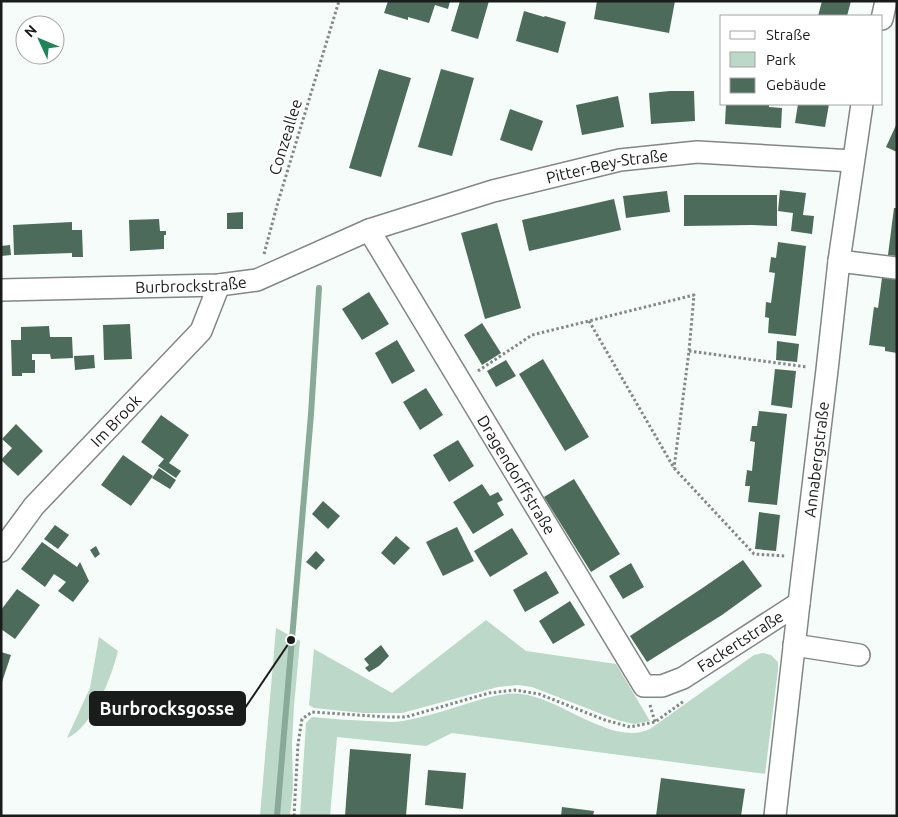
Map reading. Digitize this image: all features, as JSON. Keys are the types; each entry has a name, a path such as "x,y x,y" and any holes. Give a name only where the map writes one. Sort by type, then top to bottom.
{"street":[{"path":"883,15 886,1"},
{"name":"Annabergstraße","path":"775,816 798,603 828,370 839,261 862,105"},
{"name":"Pitter-Bey-Straße","path":"369,230 493,191 620,160 697,152 853,161"},
{"name":"Burbrockstraße","path":"1,290 219,285 256,280 369,230"},
{"name":"Dragendorffstraße","path":"369,230 644,686 662,686 682,678"},
{"path":"839,261 896,268"},
{"name":"Im Brook","path":"1,551 34,506 201,332 219,285"},
{"name":"Fackertstraße","path":"682,678 798,603"},
{"path":"794,645 859,655"}],"path":[{"name":"Conzeallee","path":"256,280 339,1"},
{"path":"461,382 532,335 694,295 674,468"},
{"path":"589,321 674,468 754,554 804,558"},
{"path":"689,351 828,370"},
{"path":"294,816 298,744 302,719 312,712 406,717 489,693 515,690 539,694 605,720"}],"green space":[{"path":"486,620 526,651 616,664 650,721 634,724 617,720 532,687 518,685 498,687 402,713 363,713 314,708 309,705 314,649 392,693"},
{"path":"276,628 300,641 292,744 293,787 290,816 260,816"},
{"path":"99,637 118,651 115,662 106,687 93,713 85,724 67,738 90,688"},
{"path":"763,653 771,655 778,662 765,774 452,733 426,746 337,737 330,816 300,816 306,723 312,717 399,722 488,697 521,694 536,697 603,727 619,732 635,733 650,729 754,655"}],"building":[{"path":"388,1 450,1 448,9 435,5 429,23 408,17 408,20 384,13"},
{"path":"460,1 489,1 478,39 451,31"},
{"path":"597,1 675,1 669,33 594,19"},
{"path":"822,1 851,1 847,15 818,15"},
{"path":"524,11 566,22 558,53 516,41"},
{"path":"379,69 411,78 381,177 349,168"},
{"path":"441,69 474,78 452,156 418,147"},
{"path":"694,91 695,121 651,124 649,93"},
{"path":"618,96 624,127 582,135 576,105"},
{"path":"726,105 769,105 769,107 782,108 781,128 725,124"},
{"path":"798,105 829,105 825,127 795,123"},
{"path":"510,109 543,121 532,151 500,140"},
{"path":"897,123 897,152 886,147"},
{"path":"780,190 806,193 803,215 814,216 812,234 791,231 793,213 778,211"},
{"path":"667,191 670,212 626,218 623,196"},
{"path":"684,195 777,195 777,226 684,226"},
{"path":"614,199 621,230 529,251 522,220"},
{"path":"894,208 897,208 897,256 888,255"},
{"path":"243,212 243,229 227,229 227,213"},
{"path":"159,219 160,231 166,231 166,235 164,235 164,249 130,251 129,220"},
{"path":"72,222 72,230 82,230 83,257 72,257 72,253 14,255 13,225"},
{"path":"497,223 521,308 485,319 461,233"},
{"path":"778,242 806,246 796,336 768,333 769,318 765,317 766,302 771,303 775,273 769,272 771,257 776,258"},
{"path":"10,245 11,255 1,256 1,246"},
{"path":"882,278 897,279 897,353 885,351 885,347 869,345 874,307 878,308"},
{"path":"369,292 389,324 362,340 342,309"},
{"path":"482,323 501,353 482,365 464,335"},
{"path":"130,324 132,359 104,360 103,325"},
{"path":"49,326 50,337 72,337 73,358 51,359 50,354 32,354 32,360 35,360 35,373 22,373 22,376 12,376 11,340 21,340 21,327"},
{"path":"397,340 415,371 392,384 375,353"},
{"path":"777,341 799,344 797,362 776,360"},
{"path":"94,355 95,368 75,370 74,356"},
{"path":"543,359 589,437 565,451 519,374"},
{"path":"506,360 516,376 496,387 487,371"},
{"path":"775,369 796,371 792,408 771,405"},
{"path":"426,388 443,415 420,430 403,402"},
{"path":"759,411 787,414 777,505 748,502 750,486 745,486 747,470 752,471 755,442 750,441 752,426 757,426"},
{"path":"161,415 189,435 169,463 181,471 176,478 158,466 164,459 141,442"},
{"path":"16,424 43,451 18,476 1,460 12,448 2,439"},
{"path":"458,440 474,466 449,482 433,455"},
{"path":"123,455 153,476 131,506 101,485"},
{"path":"159,468 176,480 170,489 152,478"},
{"path":"574,479 620,554 591,572 544,497"},
{"path":"482,484 490,496 498,492 503,500 497,503 504,515 473,534 453,502"},
{"path":"323,501 340,516 328,529 312,514"},
{"path":"759,512 780,515 776,551 755,549"},
{"path":"55,525 69,535 58,549 44,539"},
{"path":"457,527 474,561 443,576 426,542"},
{"path":"512,528 528,554 490,577 474,551"},
{"path":"396,536 410,548 394,565 381,553"},
{"path":"42,542 77,567 80,562 89,581 73,602 58,591 66,582 54,574 45,587 21,569"},
{"path":"96,546 100,554 95,558 90,550"},
{"path":"316,551 325,560 316,570 306,562"},
{"path":"743,560 762,586 722,615 647,662 630,636"},
{"path":"631,563 644,587 623,599 609,576"},
{"path":"546,571 559,593 525,612 513,590"},
{"path":"17,589 40,605 15,639 1,629 1,610"},
{"path":"570,601 585,625 553,644 539,621"},
{"path":"381,645 389,656 379,666 369,672 365,668 369,665 364,659"},
{"path":"1,652 11,655 2,682 1,682"},
{"path":"350,749 411,754 406,816 345,816"},
{"path":"428,770 466,773 463,809 425,805"},
{"path":"661,778 745,789 741,816 656,816"},
{"path":"562,807 594,811 593,816 561,816"}],"waterway":[{"path":"277,816 311,414 319,288"}],"place":[{"name":"Burbrocksgosse","path":"291,640"}]}
